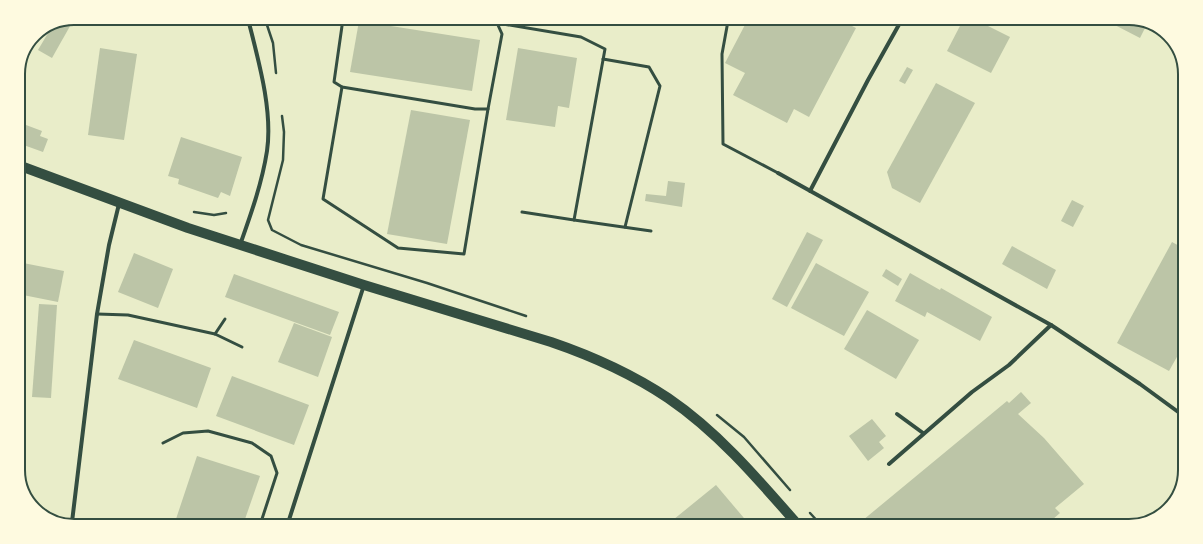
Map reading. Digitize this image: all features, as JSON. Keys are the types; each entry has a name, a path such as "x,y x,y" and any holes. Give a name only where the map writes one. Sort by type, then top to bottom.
{"main road":[{"path":"25,168 240,245 575,350 637,379 668,399 714,436 741,461 793,519"}],"street":[{"path":"240,245 258,191 267,150 267,116 265,96 249,25"},
{"path":"810,191 864,87 899,25"},
{"path":"778,173 1051,325 1140,384 1178,412"},
{"path":"72,519 97,314 109,245 120,203"},
{"path":"289,519 364,285"},
{"path":"889,464 972,392 1009,365 1051,325"},
{"path":"897,414 923,434"}],"lane":[{"path":"341,25 334,82 342,87 475,109 488,109"},
{"path":"342,87 323,199 398,248 464,254 502,34 498,25"},
{"path":"509,25 581,37 605,49 574,220"},
{"path":"727,25 722,54 723,144 778,173"},
{"path":"603,59 649,67 660,86 624,227"},
{"path":"522,212 652,231"},
{"path":"97,314 128,314 215,334 242,347"},
{"path":"215,334 225,319"},
{"path":"163,443 182,433 208,431 252,443 271,456 277,473 262,519"}],"path":[{"path":"267,25 273,43"},
{"path":"194,212 214,215 226,213"}],"building":[{"path":"70,25 52,58 38,50 48,32"},
{"path":"358,25 384,25 480,40 472,91 350,72"},
{"path":"745,25 850,25 856,28 809,117 794,109 787,123 733,95 745,73 725,63"},
{"path":"960,25 986,25 1010,37 991,73 947,51"},
{"path":"1115,25 1129,25 1145,28 1140,38"},
{"path":"100,48 137,54 124,140 88,135"},
{"path":"518,48 577,58 569,108 558,106 555,127 506,120"},
{"path":"907,67 913,70 905,84 899,81"},
{"path":"936,83 975,103 920,203 892,188 887,172"},
{"path":"411,110 470,120 447,244 387,234"},
{"path":"25,125 42,131 40,136 48,139 43,152 25,146"},
{"path":"181,137 242,157 230,196 221,192 218,198 178,184 179,179 168,176"},
{"path":"668,181 685,183 682,207 645,201 646,194 666,196"},
{"path":"1072,200 1084,206 1073,227 1061,221"},
{"path":"807,232 823,240 787,307 772,299"},
{"path":"1172,242 1178,245 1178,355 1169,371 1117,343"},
{"path":"1012,246 1056,270 1047,289 1002,264"},
{"path":"134,253 173,269 158,308 118,292"},
{"path":"25,263 64,271 58,302 25,295"},
{"path":"816,263 869,292 844,336 791,308"},
{"path":"886,269 902,279 898,286 882,276"},
{"path":"910,273 940,290 941,288 992,317 980,341 927,312 925,317 895,301"},
{"path":"234,274 339,312 330,335 225,297"},
{"path":"39,304 57,305 51,398 32,397"},
{"path":"867,310 919,340 896,379 844,349"},
{"path":"294,323 332,337 318,377 278,362"},
{"path":"134,340 211,368 197,408 118,379"},
{"path":"232,376 309,405 294,445 216,416"},
{"path":"1021,392 1031,403 1018,414 1044,438 1084,484 1055,508 1060,513 1053,519 864,519 1007,401 1009,403"},
{"path":"872,419 886,436 879,442 884,448 868,461 849,436"},
{"path":"197,456 260,476 245,519 176,519"},
{"path":"716,485 745,519 674,519"}]}
